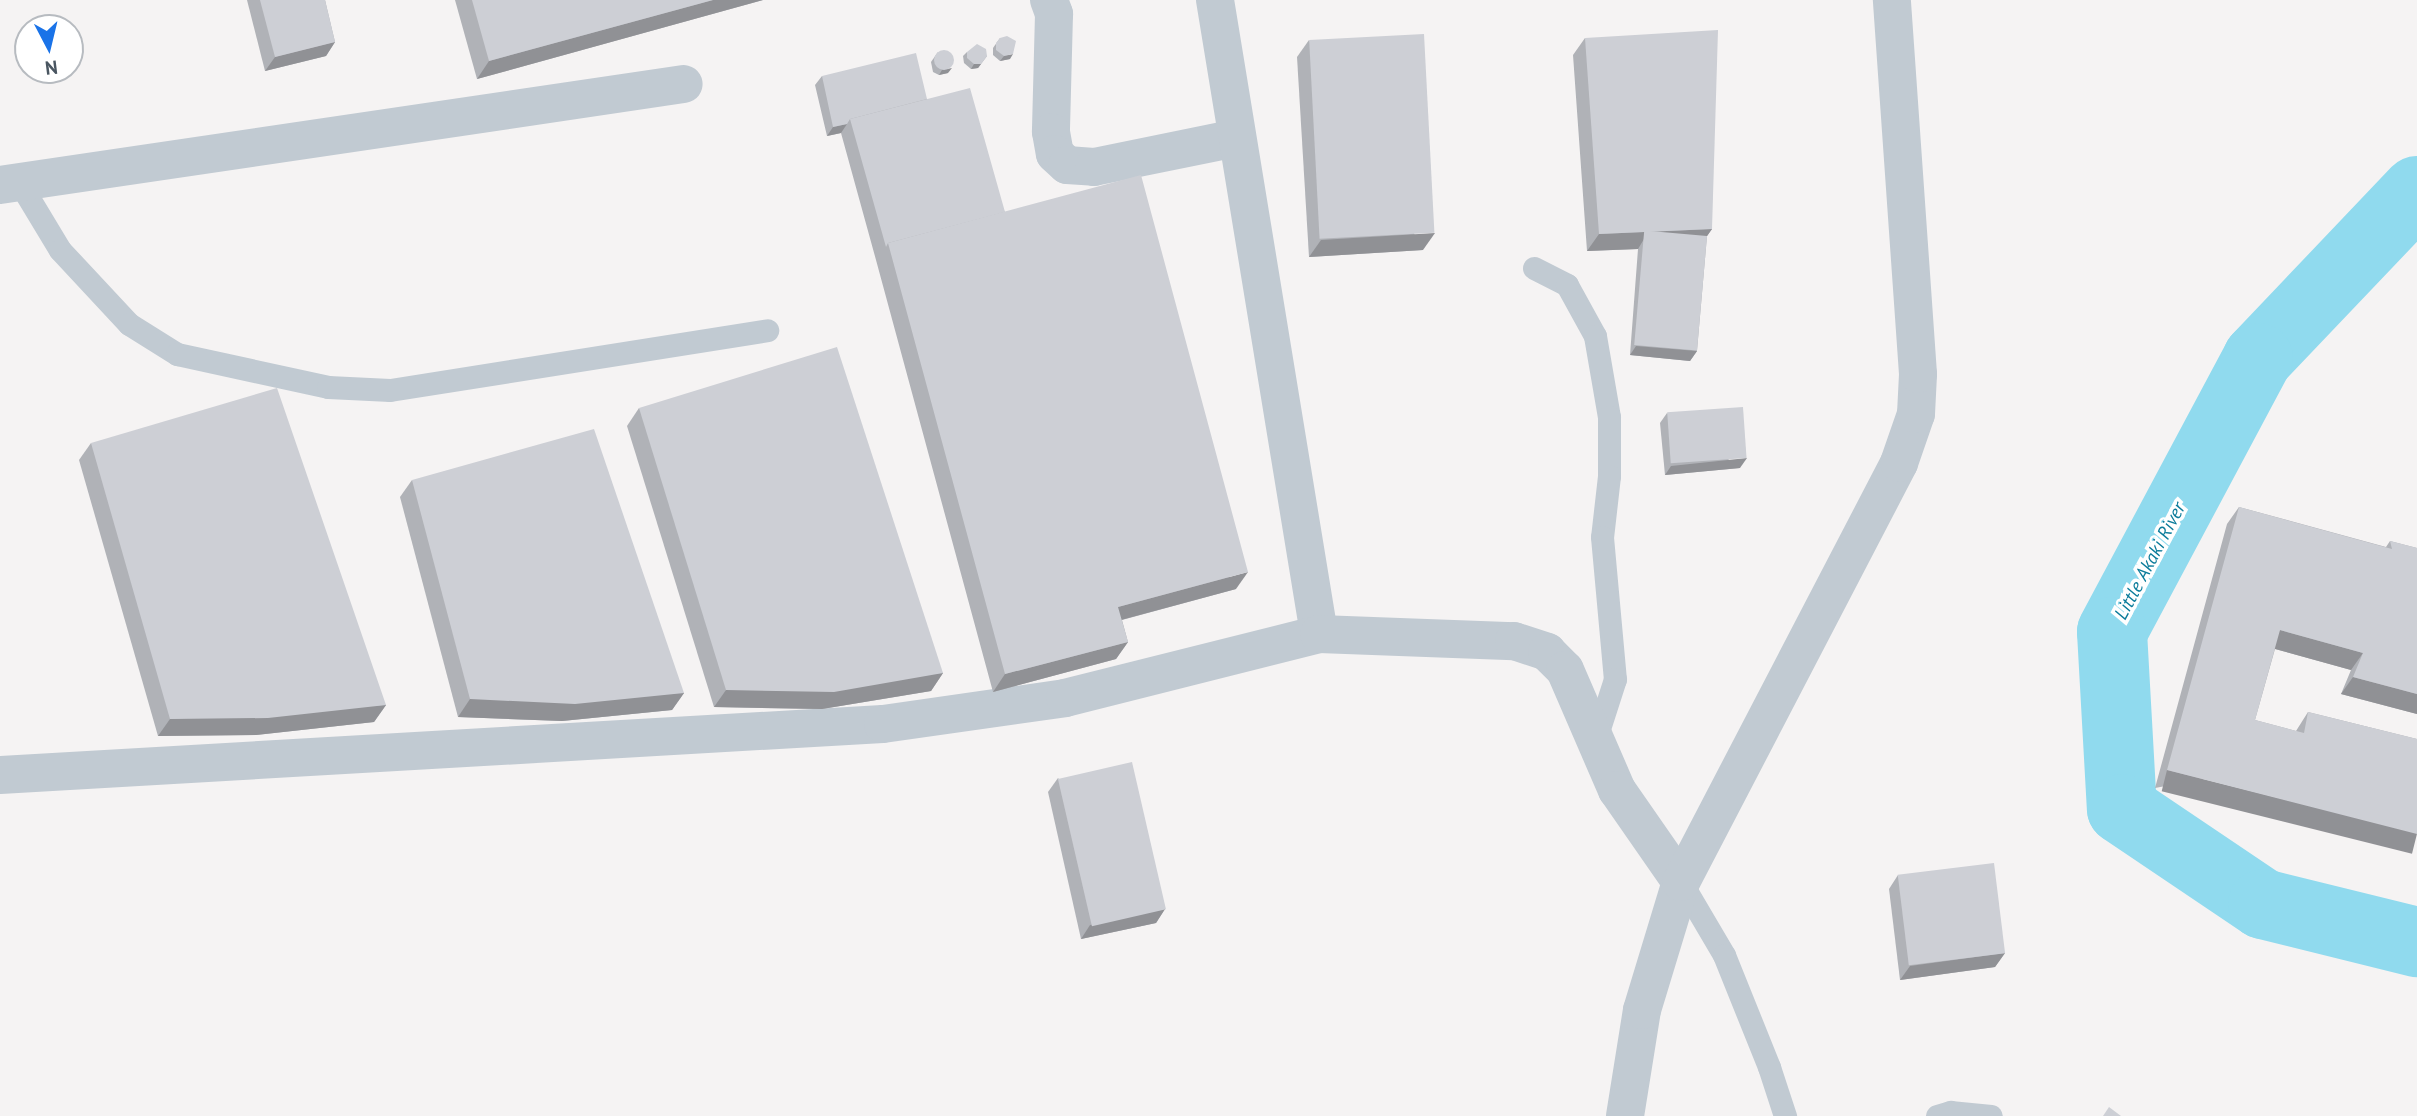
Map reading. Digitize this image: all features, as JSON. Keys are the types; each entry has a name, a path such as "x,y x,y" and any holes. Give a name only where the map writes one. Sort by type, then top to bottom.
{"street":[{"path":"1049,0 1054,14 1051,132 1055,154 1067,165 1094,167 1237,138"},
{"path":"1214,0 1319,634"},
{"path":"1625,1116 1642,1010 1681,882 1899,463 1916,414 1918,374 1892,0"},
{"path":"9,183 684,84"},
{"path":"0,775 883,724 1065,698 1319,634 1514,641 1547,652 1565,670 1617,790 1681,882"}],"lane":[{"path":"9,183 60,250 129,324 177,354 328,387 390,390 767,330"},
{"path":"1534,268 1567,285 1595,336 1609,417 1609,476 1602,537 1615,679 1595,740"},
{"path":"1681,882 1724,956 1769,1067 1785,1116"},
{"path":"1937,1116 1950,1112 1991,1116"}],"building":[{"path":"260,0 325,0 335,42 275,57"},
{"path":"472,0 713,0 489,61"},
{"path":"1718,30 1712,229 1599,234 1585,38"},
{"path":"1424,34 1434,233 1320,239 1309,40"},
{"path":"1007,36 1016,41 1013,54 1004,56 996,50 996,43"},
{"path":"977,44 986,49 987,56 981,64 974,64 967,58 967,52"},
{"path":"944,50 951,53 954,60 951,67 944,70 937,67 934,60 937,53"},
{"path":"916,53 927,99 850,119 847,124 833,127 822,76"},
{"path":"970,88 1005,212 888,243 886,247 850,119"},
{"path":"1141,175 1248,572 1118,607 1128,642 1005,674 888,243"},
{"path":"1644,231 1707,236 1697,351 1634,345"},
{"path":"837,347 943,673 834,692 726,690 639,408"},
{"path":"277,388 386,705 268,718 170,719 91,443"},
{"path":"1743,407 1747,458 1671,463 1667,412"},
{"path":"594,429 684,693 575,704 470,699 412,480"},
{"path":"2239,507 2392,549 2390,541 2417,548 2417,694 2353,677 2363,653 2280,630 2255,720 2304,733 2308,712 2417,739 2417,834 2167,770"},
{"path":"1132,762 1166,909 1092,926 1058,779"},
{"path":"1994,863 2005,953 1909,965 1898,875"},
{"path":"2109,1107 2121,1116 2103,1116"}],"waterway":[{"name":"Little Akaki River","path":"2417,191 2258,358 2112,632 2122,809 2263,904 2417,942"}]}
